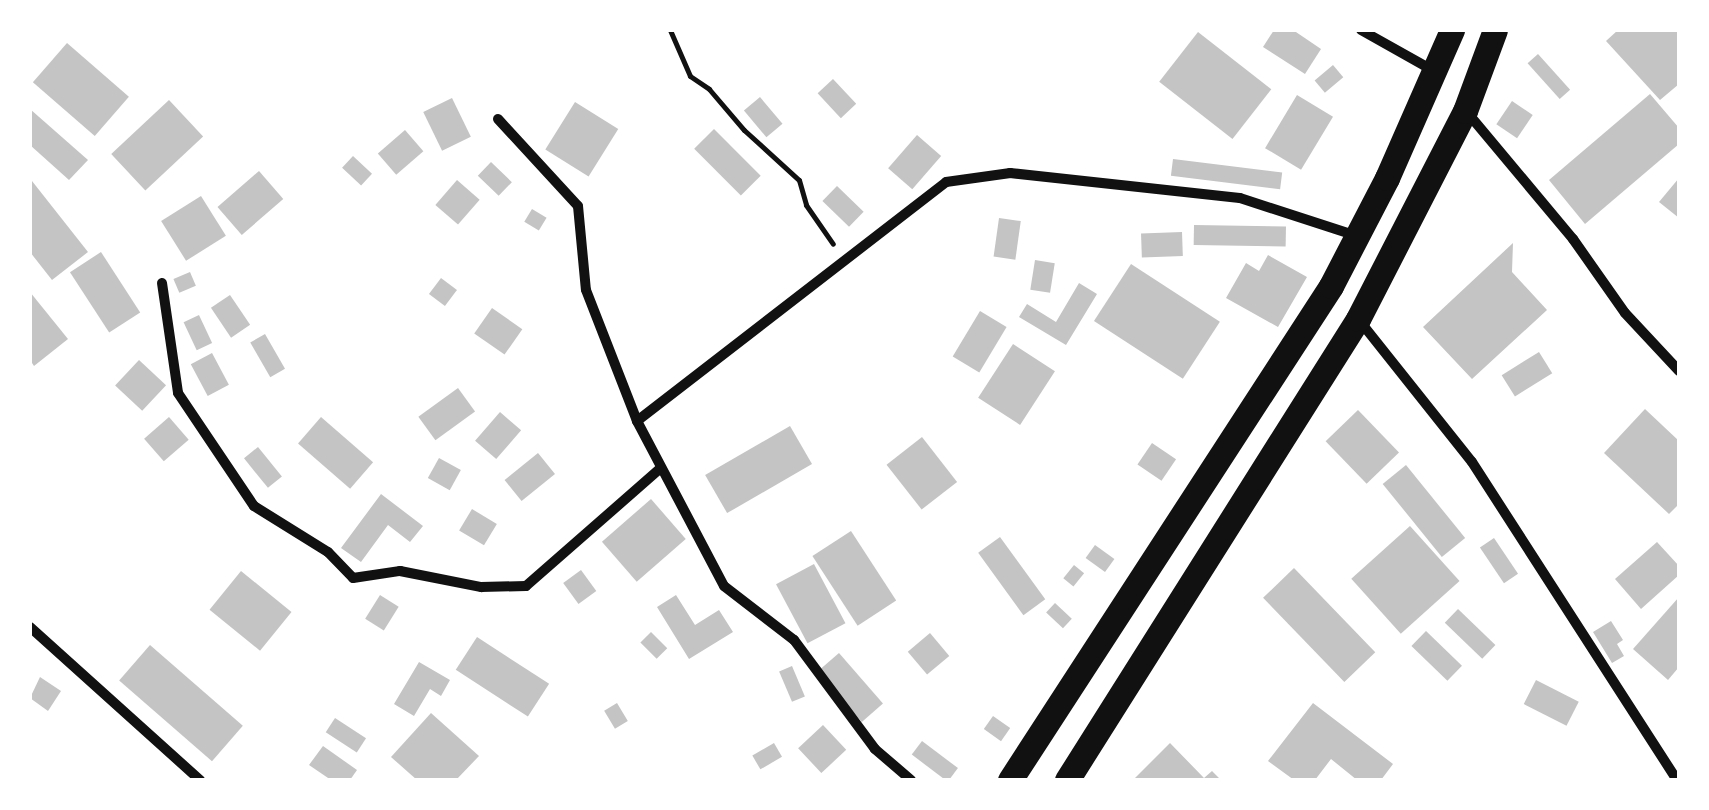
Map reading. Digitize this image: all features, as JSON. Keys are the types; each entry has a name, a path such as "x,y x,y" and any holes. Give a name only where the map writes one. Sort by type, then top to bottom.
{"main road":[{"path":"1010,780 1331,286 1436,72 1452,30"},
{"path":"1067,780 1358,319 1465,111 1495,30"}],"street":[{"path":"1361,30 1436,72"},
{"path":"1465,111 1573,239 1624,313 1679,371"},
{"path":"498,119 578,206 586,290 637,422 724,586 794,640 875,749 910,780"},
{"path":"637,422 946,182 1010,172 1240,198 1358,236"},
{"path":"162,282 178,393 254,506 328,552 353,578 400,571 480,587 526,586 661,468"},
{"path":"1358,319 1472,462 1677,780"},
{"path":"30,627 200,780"}],"path":[{"path":"670,30 690,76 709,89 744,130 799,180 806,205 824,234 846,256"}],"building":[{"path":"1274,30 1293,30 1321,49 1305,74 1263,47"},
{"path":"1618,30 1679,30 1679,84 1660,100 1606,41"},
{"path":"1198,32 1271,89 1232,139 1159,82"},
{"path":"67,43 129,97 95,136 33,82"},
{"path":"1538,54 1570,90 1560,99 1528,63"},
{"path":"1333,65 1343,77 1325,93 1315,80"},
{"path":"833,79 856,104 841,118 818,93"},
{"path":"1650,94 1679,128 1679,144 1585,224 1549,180"},
{"path":"1297,95 1333,117 1301,170 1265,148"},
{"path":"760,97 782,124 766,137 744,110"},
{"path":"452,98 471,137 442,151 423,112"},
{"path":"169,100 203,137 145,190 111,154"},
{"path":"1512,101 1533,115 1517,138 1496,124"},
{"path":"575,102 618,129 589,177 545,149"},
{"path":"30,109 88,160 69,180 30,145"},
{"path":"714,129 761,176 741,195 694,149"},
{"path":"405,130 423,151 396,175 378,154"},
{"path":"917,135 941,156 912,189 888,168"},
{"path":"353,156 372,174 361,185 342,168"},
{"path":"1173,159 1282,172 1280,189 1171,176"},
{"path":"491,162 512,182 499,196 478,176"},
{"path":"259,171 283,199 242,235 217,207"},
{"path":"1679,178 1679,218 1659,202"},
{"path":"457,180 480,200 458,225 435,205"},
{"path":"32,181 88,252 52,280 30,252"},
{"path":"837,186 864,212 849,227 822,201"},
{"path":"201,196 226,236 186,261 161,221"},
{"path":"532,209 547,218 539,231 524,222"},
{"path":"999,218 1021,221 1015,260 994,257"},
{"path":"1194,225 1286,227 1286,247 1194,245"},
{"path":"1182,232 1183,256 1142,257 1141,233"},
{"path":"1513,243 1512,272 1547,310 1472,379 1423,327"},
{"path":"101,252 140,312 109,333 70,272"},
{"path":"1268,255 1307,277 1278,327 1226,298 1246,263 1259,271"},
{"path":"1035,260 1055,263 1050,293 1030,290"},
{"path":"1131,264 1220,322 1183,379 1094,321"},
{"path":"190,272 196,286 179,293 173,279"},
{"path":"441,278 457,290 445,306 429,294"},
{"path":"1079,283 1097,294 1066,345 1019,317 1027,304 1056,322"},
{"path":"30,292 68,339 34,366 30,360"},
{"path":"230,295 250,325 231,338 211,308"},
{"path":"492,308 522,329 505,355 474,333"},
{"path":"980,311 1007,327 979,372 953,356"},
{"path":"199,315 212,343 197,350 184,322"},
{"path":"265,334 285,369 270,377 250,342"},
{"path":"1013,344 1055,371 1020,425 978,398"},
{"path":"1539,352 1552,373 1515,397 1502,375"},
{"path":"212,353 229,385 208,396 191,364"},
{"path":"139,360 166,385 142,411 115,386"},
{"path":"458,388 475,411 435,440 418,417"},
{"path":"1645,409 1679,441 1679,504 1669,514 1604,453"},
{"path":"1358,410 1399,452 1367,484 1326,441"},
{"path":"500,412 521,430 496,459 475,441"},
{"path":"169,417 189,440 164,461 144,439"},
{"path":"321,417 373,462 350,489 298,443"},
{"path":"790,426 812,464 727,513 705,475"},
{"path":"922,437 957,482 922,510 887,465"},
{"path":"1152,443 1176,459 1162,481 1137,465"},
{"path":"258,447 282,477 268,488 244,458"},
{"path":"538,453 555,474 522,501 505,480"},
{"path":"439,458 461,470 450,490 428,478"},
{"path":"1406,465 1465,538 1442,557 1383,484"},
{"path":"381,494 423,526 410,542 388,525 361,562 341,548"},
{"path":"651,499 686,539 637,582 602,542"},
{"path":"472,509 497,524 484,545 459,530"},
{"path":"1410,526 1460,581 1401,634 1351,579"},
{"path":"851,531 896,601 858,626 812,556"},
{"path":"1000,537 1045,599 1023,615 978,553"},
{"path":"1494,538 1518,574 1504,583 1480,548"},
{"path":"1657,542 1679,566 1679,575 1641,609 1615,579"},
{"path":"1095,545 1114,559 1105,572 1086,558"},
{"path":"814,564 845,623 807,643 776,584"},
{"path":"1074,565 1084,573 1073,586 1063,578"},
{"path":"1294,568 1375,652 1344,682 1263,598"},
{"path":"581,570 596,591 578,604 563,583"},
{"path":"241,571 292,612 260,651 210,610"},
{"path":"380,595 399,607 384,630 365,619"},
{"path":"676,595 695,625 719,610 733,632 689,659 657,607"},
{"path":"1679,597 1679,667 1668,680 1633,649"},
{"path":"1055,603 1072,619 1063,628 1046,613"},
{"path":"1458,609 1495,645 1482,659 1445,623"},
{"path":"1611,621 1623,640 1617,644 1624,656 1612,663 1593,632"},
{"path":"1426,631 1462,666 1447,681 1411,646"},
{"path":"651,632 667,648 657,659 640,643"},
{"path":"930,633 949,656 927,675 908,652"},
{"path":"477,637 549,684 528,717 456,670"},
{"path":"150,645 243,726 212,761 119,680"},
{"path":"839,653 883,704 862,722 818,671"},
{"path":"419,662 450,680 441,696 430,689 414,716 394,704"},
{"path":"792,666 805,696 792,702 779,671"},
{"path":"40,677 61,691 48,711 30,698"},
{"path":"1536,680 1579,702 1567,726 1524,704"},
{"path":"617,703 628,721 615,729 604,711"},
{"path":"1313,703 1393,764 1381,780 1357,780 1331,759 1315,780 1294,780 1268,761"},
{"path":"431,713 479,756 456,780 417,780 391,757"},
{"path":"993,716 1010,728 1001,741 984,729"},
{"path":"335,718 366,738 357,752 326,732"},
{"path":"823,725 846,750 821,773 798,748"},
{"path":"922,741 958,768 946,780 912,755"},
{"path":"774,743 782,757 760,769 752,756"},
{"path":"1170,743 1204,778 1212,771 1221,780 1133,780"},
{"path":"323,746 357,770 350,780 331,780 309,765"}]}
